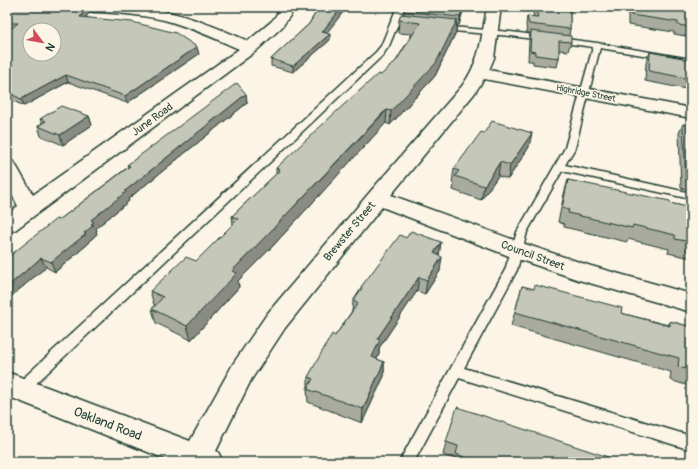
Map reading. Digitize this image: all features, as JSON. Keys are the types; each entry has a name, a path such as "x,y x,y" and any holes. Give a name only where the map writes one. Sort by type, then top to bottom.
{"street":[{"path":"70,7 111,8 163,16 204,28 250,48"},
{"name":"June Road","path":"7,225 250,48 277,24 289,7"},
{"name":"Brewster Street","path":"203,460 242,372 276,321 377,197 468,90 480,73 486,58 494,7"},
{"name":"Highridge Street","path":"480,73 691,112"},
{"path":"7,166 30,208"},
{"name":"Council Street","path":"377,197 517,250 621,285 691,304"},
{"name":"Oakland Road","path":"14,386 203,460"}],"lane":[{"path":"14,386 379,54 399,24 401,7"},
{"path":"434,28 511,34 598,45 691,61"},
{"path":"406,462 512,270 522,232 570,148 598,45"},
{"path":"560,167 691,196"},
{"path":"455,371 691,443"}],"building":[{"path":"7,7 87,7 80,17 132,22 176,33 197,47 125,96 66,75 21,99 7,92 7,32 18,23 7,23"},
{"path":"319,7 342,7 322,32 330,34 293,66 271,59 309,24"},
{"path":"405,7 463,7 460,17 404,11"},
{"path":"535,7 570,7 570,29 529,24 527,16 538,17"},
{"path":"631,7 691,7 691,27 678,25 678,22 631,15"},
{"path":"401,14 457,20 436,63 391,111 387,110 383,113 232,271 237,273 187,326 152,309 163,297 150,291 186,257 196,261 238,219 232,216 280,170 276,168 378,74 381,75 396,61 420,23 399,20"},
{"path":"531,31 571,36 571,42 559,41 559,58 535,55 535,52 530,51"},
{"path":"650,52 683,58 691,61 691,79 649,71"},
{"path":"237,83 246,94 91,220 94,222 91,224 94,225 84,233 86,234 51,262 41,258 7,287 7,258 56,219 59,220 130,166 127,165"},
{"path":"61,106 89,116 60,135 38,126 46,121 40,119"},
{"path":"492,121 532,133 510,165 500,162 484,186 455,176 459,171 454,169 481,132 484,133"},
{"path":"683,124 691,125 691,179 686,178"},
{"path":"568,180 670,201 670,203 691,208 691,242 675,239 675,235 633,225 632,228 568,213 569,210 562,208"},
{"path":"411,231 441,242 434,253 442,257 427,280 419,277 377,339 380,340 372,357 384,362 363,409 307,389 313,379 308,377 332,334 335,336 358,303 353,301 362,288 361,287 400,235 406,238"},
{"path":"535,285 622,308 621,313 670,326 670,321 691,327 691,370 678,367 679,358 515,312 522,286 534,289"},
{"path":"457,407 623,462 479,462 456,454 458,446 446,442"}]}
